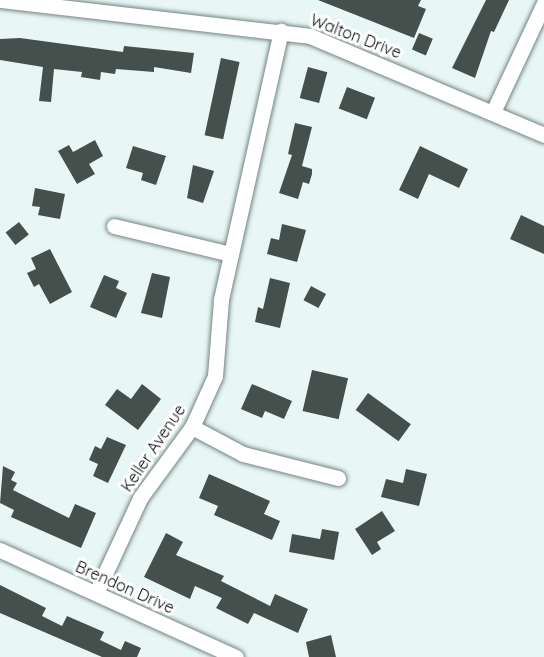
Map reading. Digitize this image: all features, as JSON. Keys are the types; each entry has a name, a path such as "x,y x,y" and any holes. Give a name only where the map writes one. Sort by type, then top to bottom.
{"street":[{"name":"Walton Drive","path":"0,0 281,31 345,48 544,135"},
{"path":"493,112 544,3"},
{"name":"Keller Avenue","path":"96,593 140,498 192,427 215,376 221,299 281,31"},
{"path":"114,226 231,254"},
{"path":"192,427 243,454 338,478"},
{"name":"Brendon Drive","path":"0,550 236,657"}],"building":[{"path":"318,0 421,0 418,6 426,9 414,38"},
{"path":"486,0 509,0 494,32 491,31 475,78 452,68"},
{"path":"419,33 433,39 426,55 412,50"},
{"path":"20,38 123,52 124,46 194,53 191,73 154,67 154,72 116,69 115,74 101,72 100,80 81,77 82,72 54,69 51,102 39,101 43,67 0,60 0,39"},
{"path":"221,58 240,62 223,139 205,135"},
{"path":"308,67 327,72 319,103 300,98"},
{"path":"347,87 375,98 367,119 339,108"},
{"path":"295,123 312,127 302,166 312,169 312,174 309,184 303,182 298,199 279,193 292,155 288,154"},
{"path":"95,140 103,156 89,164 95,174 77,184 58,151 69,145 73,152"},
{"path":"133,146 166,156 156,185 141,180 143,173 126,168"},
{"path":"420,146 468,169 459,188 429,174 418,199 399,190"},
{"path":"193,165 214,171 203,203 187,198"},
{"path":"35,188 65,194 60,219 38,215 40,207 32,206"},
{"path":"521,215 544,226 544,254 510,239"},
{"path":"19,222 29,235 15,245 6,232"},
{"path":"282,224 306,230 297,262 267,254 271,238 279,240"},
{"path":"50,249 72,292 50,304 39,284 34,287 27,273 36,269 31,258"},
{"path":"152,273 170,277 162,318 141,313"},
{"path":"104,275 119,281 116,288 127,293 116,318 90,307"},
{"path":"270,278 290,283 280,328 255,322 258,307 263,309"},
{"path":"311,286 326,294 318,308 303,300"},
{"path":"312,370 348,378 339,419 303,411"},
{"path":"142,384 161,399 138,430 105,405 117,389 131,399"},
{"path":"252,384 292,401 284,419 265,411 262,418 241,409"},
{"path":"368,393 411,424 399,441 356,410"},
{"path":"107,437 126,445 108,483 93,476 98,464 89,460 95,446 101,449"},
{"path":"3,466 15,472 11,480 17,483 13,490 69,518 75,504 96,513 81,548 11,517 14,510 0,503"},
{"path":"406,469 427,474 419,506 381,497 386,479 403,483"},
{"path":"209,474 270,501 264,514 280,521 272,540 214,515 218,506 199,498"},
{"path":"382,511 395,531 377,542 381,549 372,555 355,529"},
{"path":"322,529 339,532 334,560 289,552 292,534 320,539"},
{"path":"166,533 183,542 176,555 224,576 221,581 270,606 275,594 308,609 298,633 254,613 248,624 216,608 222,598 195,586 190,599 144,577"},
{"path":"0,585 46,608 42,616 62,626 67,616 104,632 100,640 121,650 125,641 141,648 137,657 102,657 0,613"},
{"path":"331,635 336,657 309,657 306,642"}]}
